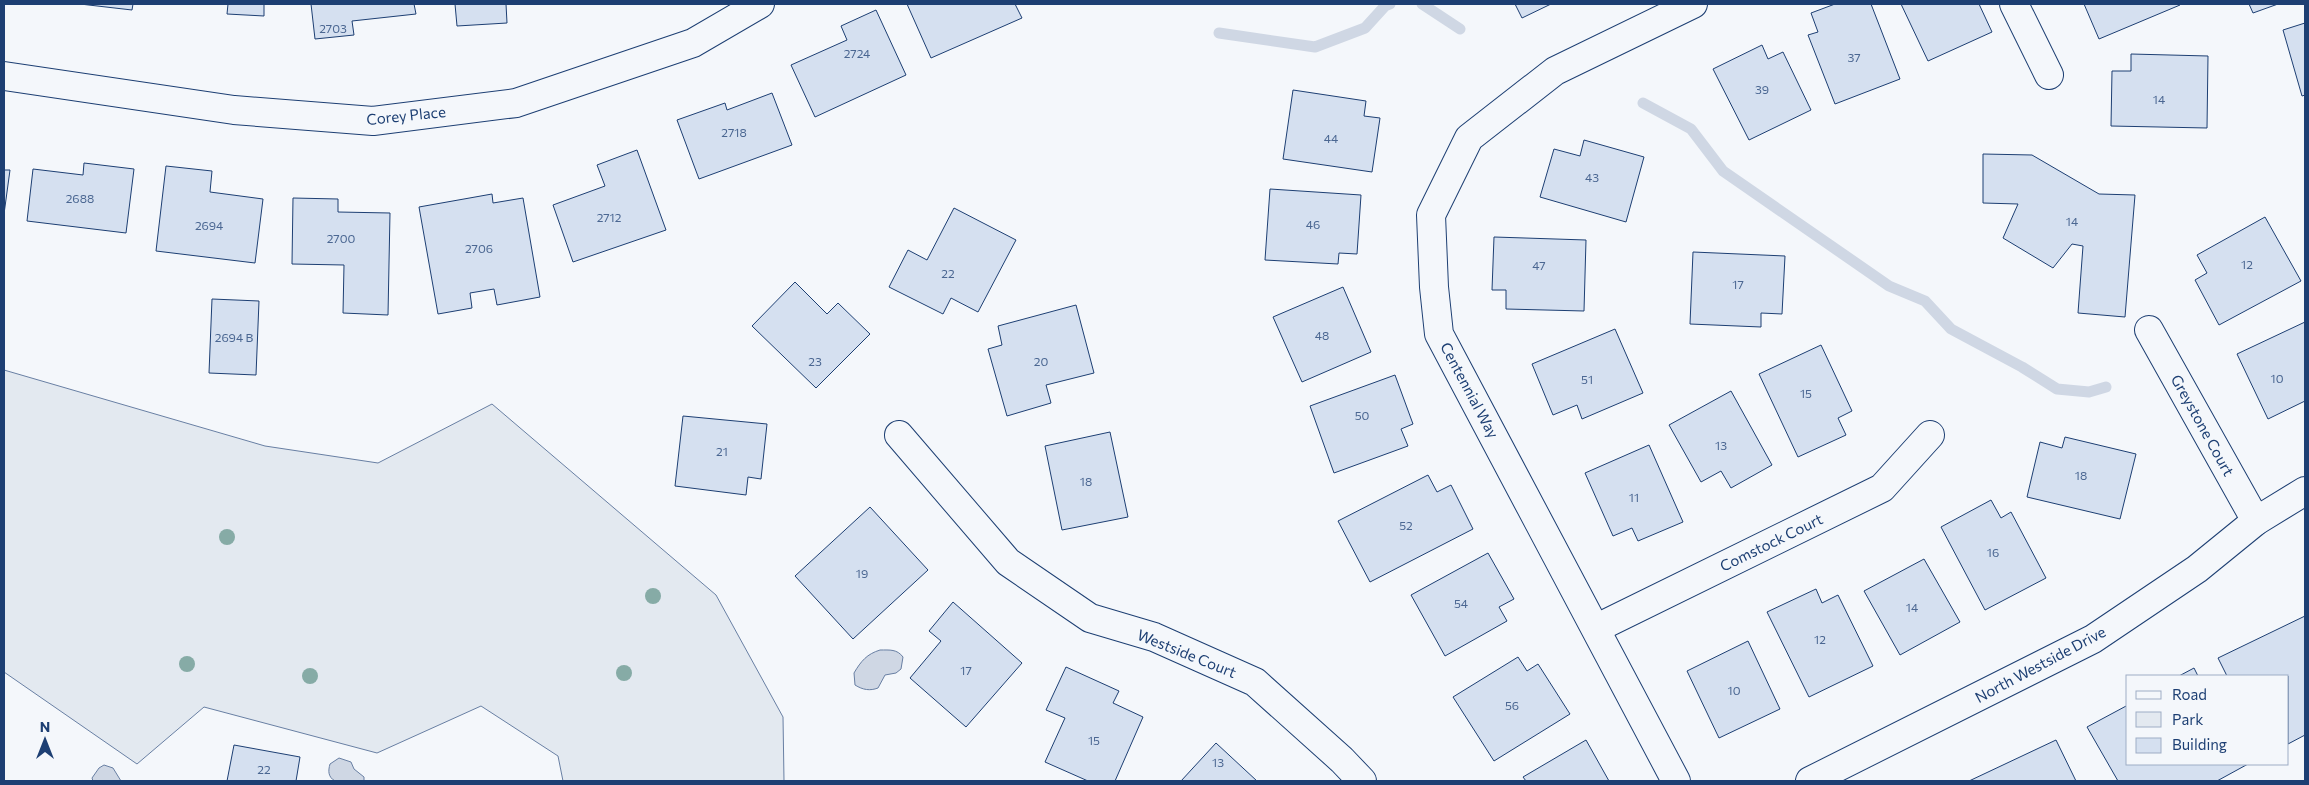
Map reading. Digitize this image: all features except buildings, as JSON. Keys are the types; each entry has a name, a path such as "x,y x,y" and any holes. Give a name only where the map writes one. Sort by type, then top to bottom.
{"street":[{"name":"Corey Place","path":"4,76 234,110 373,121 516,103 693,43 760,4"},
{"name":"Centennial Way","path":"1676,781 1439,334 1434,288 1430,215 1469,138 1555,71 1693,4"},
{"path":"2014,4 2049,75"},
{"name":"Greystone Court","path":"2149,330 2256,521"},
{"name":"Westside Court","path":"899,434 1008,562 1090,618 1154,637 1255,682 1342,760 1362,781"},
{"name":"Comstock Court","path":"1596,628 1882,488 1930,434"},
{"name":"North Westside Drive","path":"1810,781 2093,639 2197,569 2256,521 2305,491"}],"green space":[{"path":"4,370 265,446 378,463 492,404 716,595 783,717 784,781 563,781 558,756 481,706 377,753 204,707 137,764 4,672"}],"shaded area":[{"path":"880,650 901,654 903,657 901,669 896,673 885,675 878,688 866,689 855,685 854,673 859,665 865,658"},
{"path":"339,758 351,762 354,769 364,777 364,781 335,781 331,778 329,774 330,764"},
{"path":"104,765 113,768 121,781 93,781 92,778 99,768"}],"waterway":[{"path":"1219,33 1315,47 1365,28 1385,6 1390,4"},
{"path":"1422,4 1460,29"},
{"path":"1643,103 1691,129 1723,171 1889,286 1925,301 1951,329 2022,367 2057,389 2089,392 2106,387"}]}
